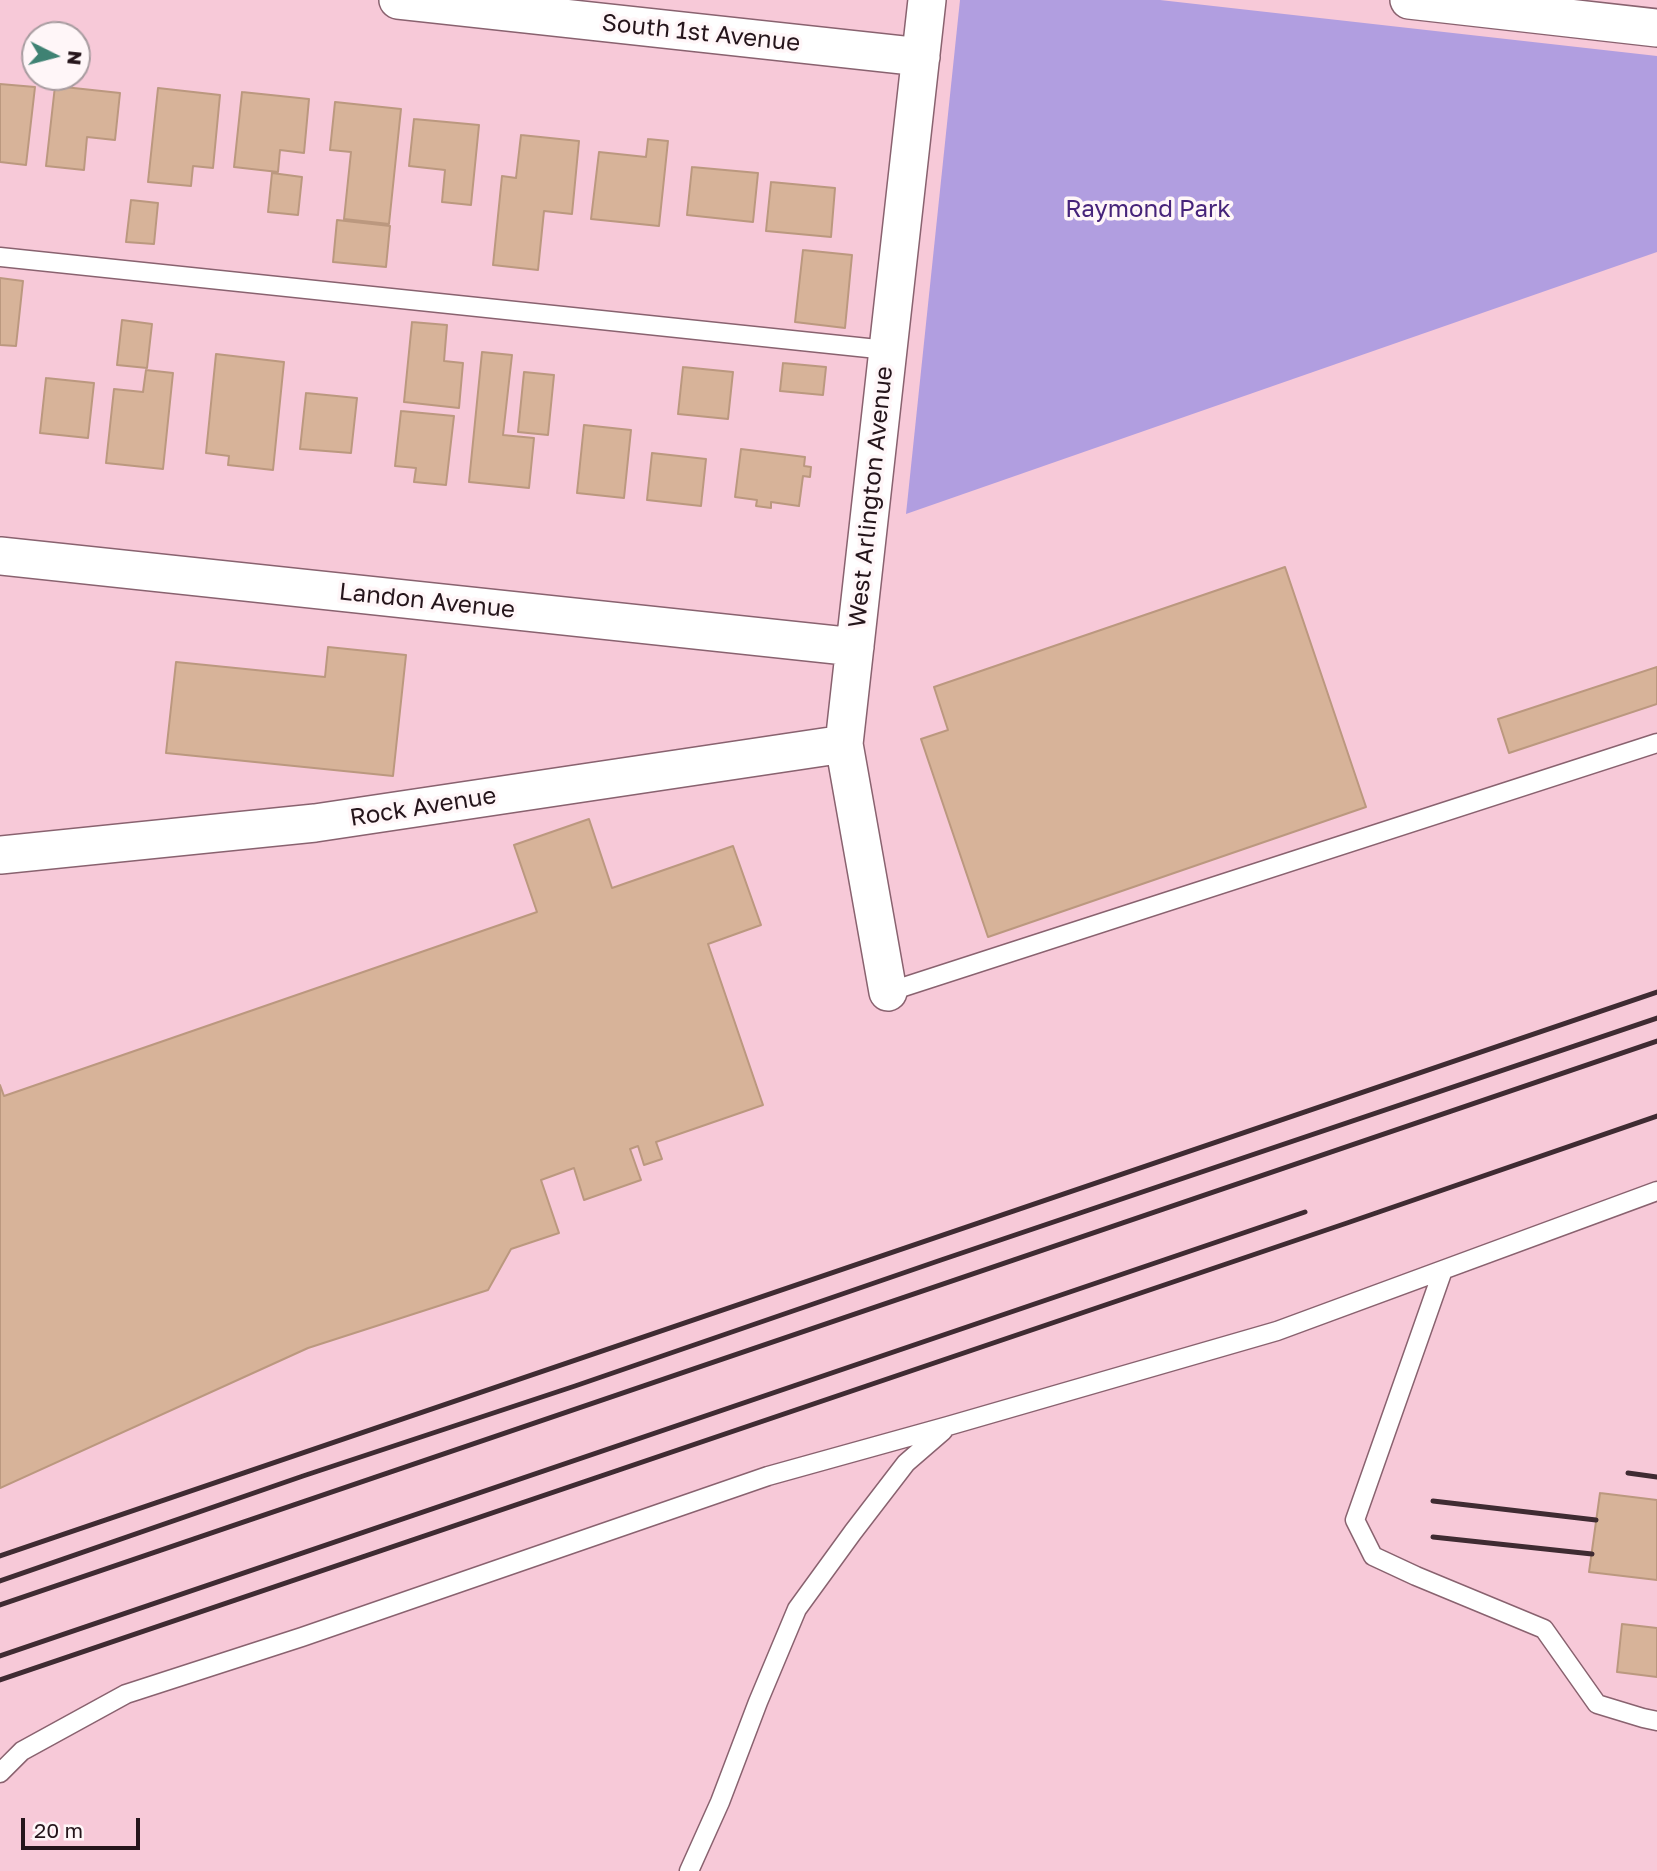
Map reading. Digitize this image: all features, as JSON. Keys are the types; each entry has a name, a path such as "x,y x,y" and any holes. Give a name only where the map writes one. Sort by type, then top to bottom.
{"street":[{"name":"South 1st Avenue","path":"398,0 921,57"},
{"name":"West Arlington Avenue","path":"888,992 844,744 927,0"},
{"path":"1409,0 1657,28"},
{"name":"Landon Avenue","path":"0,556 855,647"},
{"name":"Rock Avenue","path":"0,855 315,823 844,744"}],"lane":[{"path":"0,257 887,350"},
{"path":"888,992 1657,743"},
{"path":"0,1773 22,1751 126,1693 315,1632 768,1476 1277,1331 1657,1191"},
{"path":"1443,1270 1355,1520 1373,1556 1544,1629 1597,1704 1657,1721"},
{"path":"689,1871 720,1802 797,1609 906,1463 948,1426"}],"green space":[{"name":"Raymond Park","path":"960,0 1160,0 1657,56 1657,252 906,514"}],"building":[{"path":"0,84 21,86 21,91 35,91 26,165 0,162"},
{"path":"158,88 220,95 213,168 193,166 191,186 148,182"},
{"path":"91,90 120,93 115,140 87,137 84,170 46,166 54,91"},
{"path":"242,92 309,99 304,153 280,150 278,172 234,167"},
{"path":"335,102 401,109 389,224 344,219 351,152 330,150"},
{"path":"414,119 479,125 471,205 442,202 445,170 409,166"},
{"path":"521,135 579,141 572,214 544,211 538,270 493,265 502,176 516,178"},
{"path":"648,139 668,141 659,226 591,219 599,152 646,157"},
{"path":"692,167 758,173 753,222 687,215"},
{"path":"272,173 302,177 298,215 268,212"},
{"path":"771,182 835,188 831,237 766,231"},
{"path":"131,200 158,203 154,244 126,242"},
{"path":"337,220 390,226 386,267 333,262"},
{"path":"803,250 852,255 845,328 795,322"},
{"path":"0,278 23,281 16,346 0,345"},
{"path":"122,320 152,324 147,368 117,365"},
{"path":"412,322 447,325 444,361 463,363 459,408 404,402"},
{"path":"482,352 512,355 503,435 534,438 529,488 469,482"},
{"path":"216,354 284,362 273,470 228,465 229,456 206,453"},
{"path":"783,363 826,367 823,395 780,391"},
{"path":"683,367 733,372 728,419 678,414"},
{"path":"146,370 173,373 163,469 106,463 114,389 143,392"},
{"path":"524,372 554,375 548,435 518,432"},
{"path":"46,378 94,383 88,438 40,433"},
{"path":"306,393 357,398 351,453 300,449"},
{"path":"401,411 454,416 446,485 414,482 416,468 395,466"},
{"path":"584,425 631,430 624,498 577,493"},
{"path":"741,449 805,457 804,466 811,467 810,477 803,476 799,506 771,502 771,508 756,506 757,500 735,497"},
{"path":"652,453 706,459 701,506 647,500"},
{"path":"1285,567 1366,807 988,937 921,739 948,730 934,687"},
{"path":"328,647 406,655 393,776 166,753 176,662 325,677"},
{"path":"1657,667 1657,704 1509,753 1498,719"},
{"path":"589,819 612,888 733,846 761,925 708,944 763,1105 656,1142 662,1159 644,1165 638,1146 630,1149 641,1180 584,1200 574,1168 541,1180 559,1233 511,1249 488,1290 308,1348 0,1488 0,1085 4,1096 537,912 514,845"},
{"path":"1600,1493 1657,1500 1657,1580 1589,1572"},
{"path":"1622,1624 1657,1628 1657,1677 1617,1672"}],"railway":[{"path":"0,1556 1657,992"},
{"path":"0,1581 1657,1018"},
{"path":"0,1605 1657,1041"},
{"path":"0,1680 1657,1116"},
{"path":"0,1656 1305,1212"},
{"path":"1628,1473 1657,1477"},
{"path":"1433,1501 1596,1520"},
{"path":"1433,1537 1592,1554"}]}
